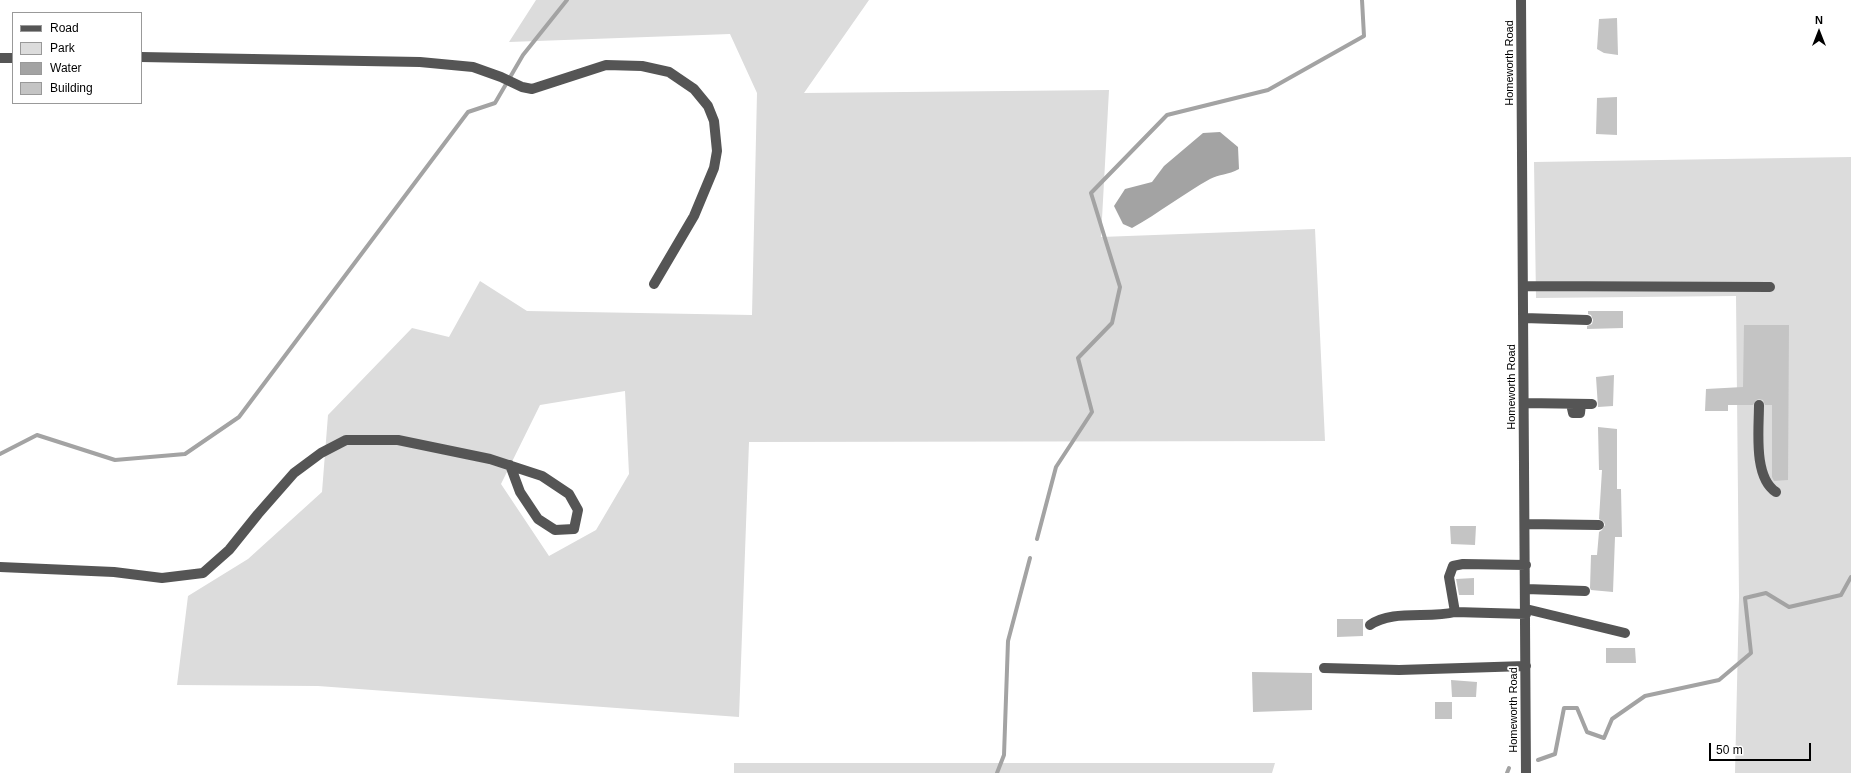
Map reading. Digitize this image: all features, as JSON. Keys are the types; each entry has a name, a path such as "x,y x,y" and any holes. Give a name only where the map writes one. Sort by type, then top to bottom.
{"street":[{"name":"Homeworth Road","path":"1521,0 1526,565 1526,773"},
{"path":"142,57 420,62 473,67 502,77 522,87 532,89 606,65 642,66 669,72 694,89 708,106 714,121 717,151 714,168 694,216 654,284"},
{"path":"0,58 12,58"},
{"path":"1523,286 1770,287"},
{"path":"1524,318 1587,320"},
{"path":"1524,403 1592,404"},
{"path":"1758,404 1759,452 1762,469 1765,481 1776,492"},
{"path":"0,567 114,572 162,578 203,573 229,550 294,473 321,453 346,440 398,440 441,448 510,465 542,476 569,494 578,510 574,529 555,530 538,519 520,492 510,465"},
{"path":"1525,524 1599,525"},
{"path":"1455,612 1449,577 1453,566 1463,564 1526,565"},
{"path":"1526,589 1585,591"},
{"path":"1370,625 1377,620 1396,616 1443,615 1455,612 1526,611 1625,633"},
{"path":"1324,668 1399,670 1526,666"}],"green space":[{"path":"536,0 869,0 804,93 1109,90 1101,237 1315,229 1325,441 749,442 739,717 318,686 177,685 188,596 248,559 322,492 328,415 412,328 449,337 480,281 527,311 752,315 757,93 730,34 509,42","holes":["625,391 629,474 596,530 549,556 501,484 540,405"]},
{"path":"1851,157 1851,773 1735,773 1739,597 1736,296 1536,298 1534,162"},
{"path":"734,763 1275,763 1272,773 734,773"}],"water":[{"path":"1220,132 1238,147 1239,169 1210,179 1132,228 1123,224 1114,206 1125,189 1152,182 1164,166 1203,133"}],"building":[{"path":"1617,18 1618,55 1604,53 1597,49 1599,19"},
{"path":"1617,97 1617,135 1596,134 1597,98"},
{"path":"1588,311 1623,311 1623,328 1587,329 1587,326 1592,324 1593,320 1591,315 1588,314"},
{"path":"1744,325 1789,325 1788,480 1774,481 1772,477 1772,405 1765,405 1763,400 1759,399 1756,400 1753,405 1728,405 1728,411 1705,411 1706,389 1743,387"},
{"path":"1614,375 1613,406 1598,407 1596,377"},
{"path":"1598,427 1617,429 1617,489 1621,489 1622,537 1615,537 1613,592 1591,590 1590,588 1591,555 1597,555 1599,532 1605,525 1604,522 1599,519 1602,470 1599,470"},
{"path":"1450,526 1476,526 1475,545 1451,544"},
{"path":"1474,578 1474,595 1459,595 1456,579"},
{"path":"1337,619 1363,619 1363,636 1337,637"},
{"path":"1606,648 1635,648 1636,663 1606,663"},
{"path":"1252,672 1312,673 1312,710 1253,712"},
{"path":"1451,680 1477,682 1476,697 1452,697"},
{"path":"1435,702 1452,702 1452,719 1435,719"}],"waterway":[{"path":"0,454 37,435 115,460 185,454 239,417 468,112 495,103 523,55 567,0"},
{"path":"1037,539 1056,467 1092,412 1078,358 1112,323 1120,287 1091,193 1167,115 1268,90 1364,36 1362,0"},
{"path":"997,773 1004,755 1008,641 1030,558"},
{"path":"1538,760 1555,754 1564,708 1577,708 1587,732 1604,738 1612,719 1645,696 1719,680 1751,653 1745,598 1766,593 1789,607 1841,595 1851,577"},
{"path":"1507,773 1509,768"}]}
